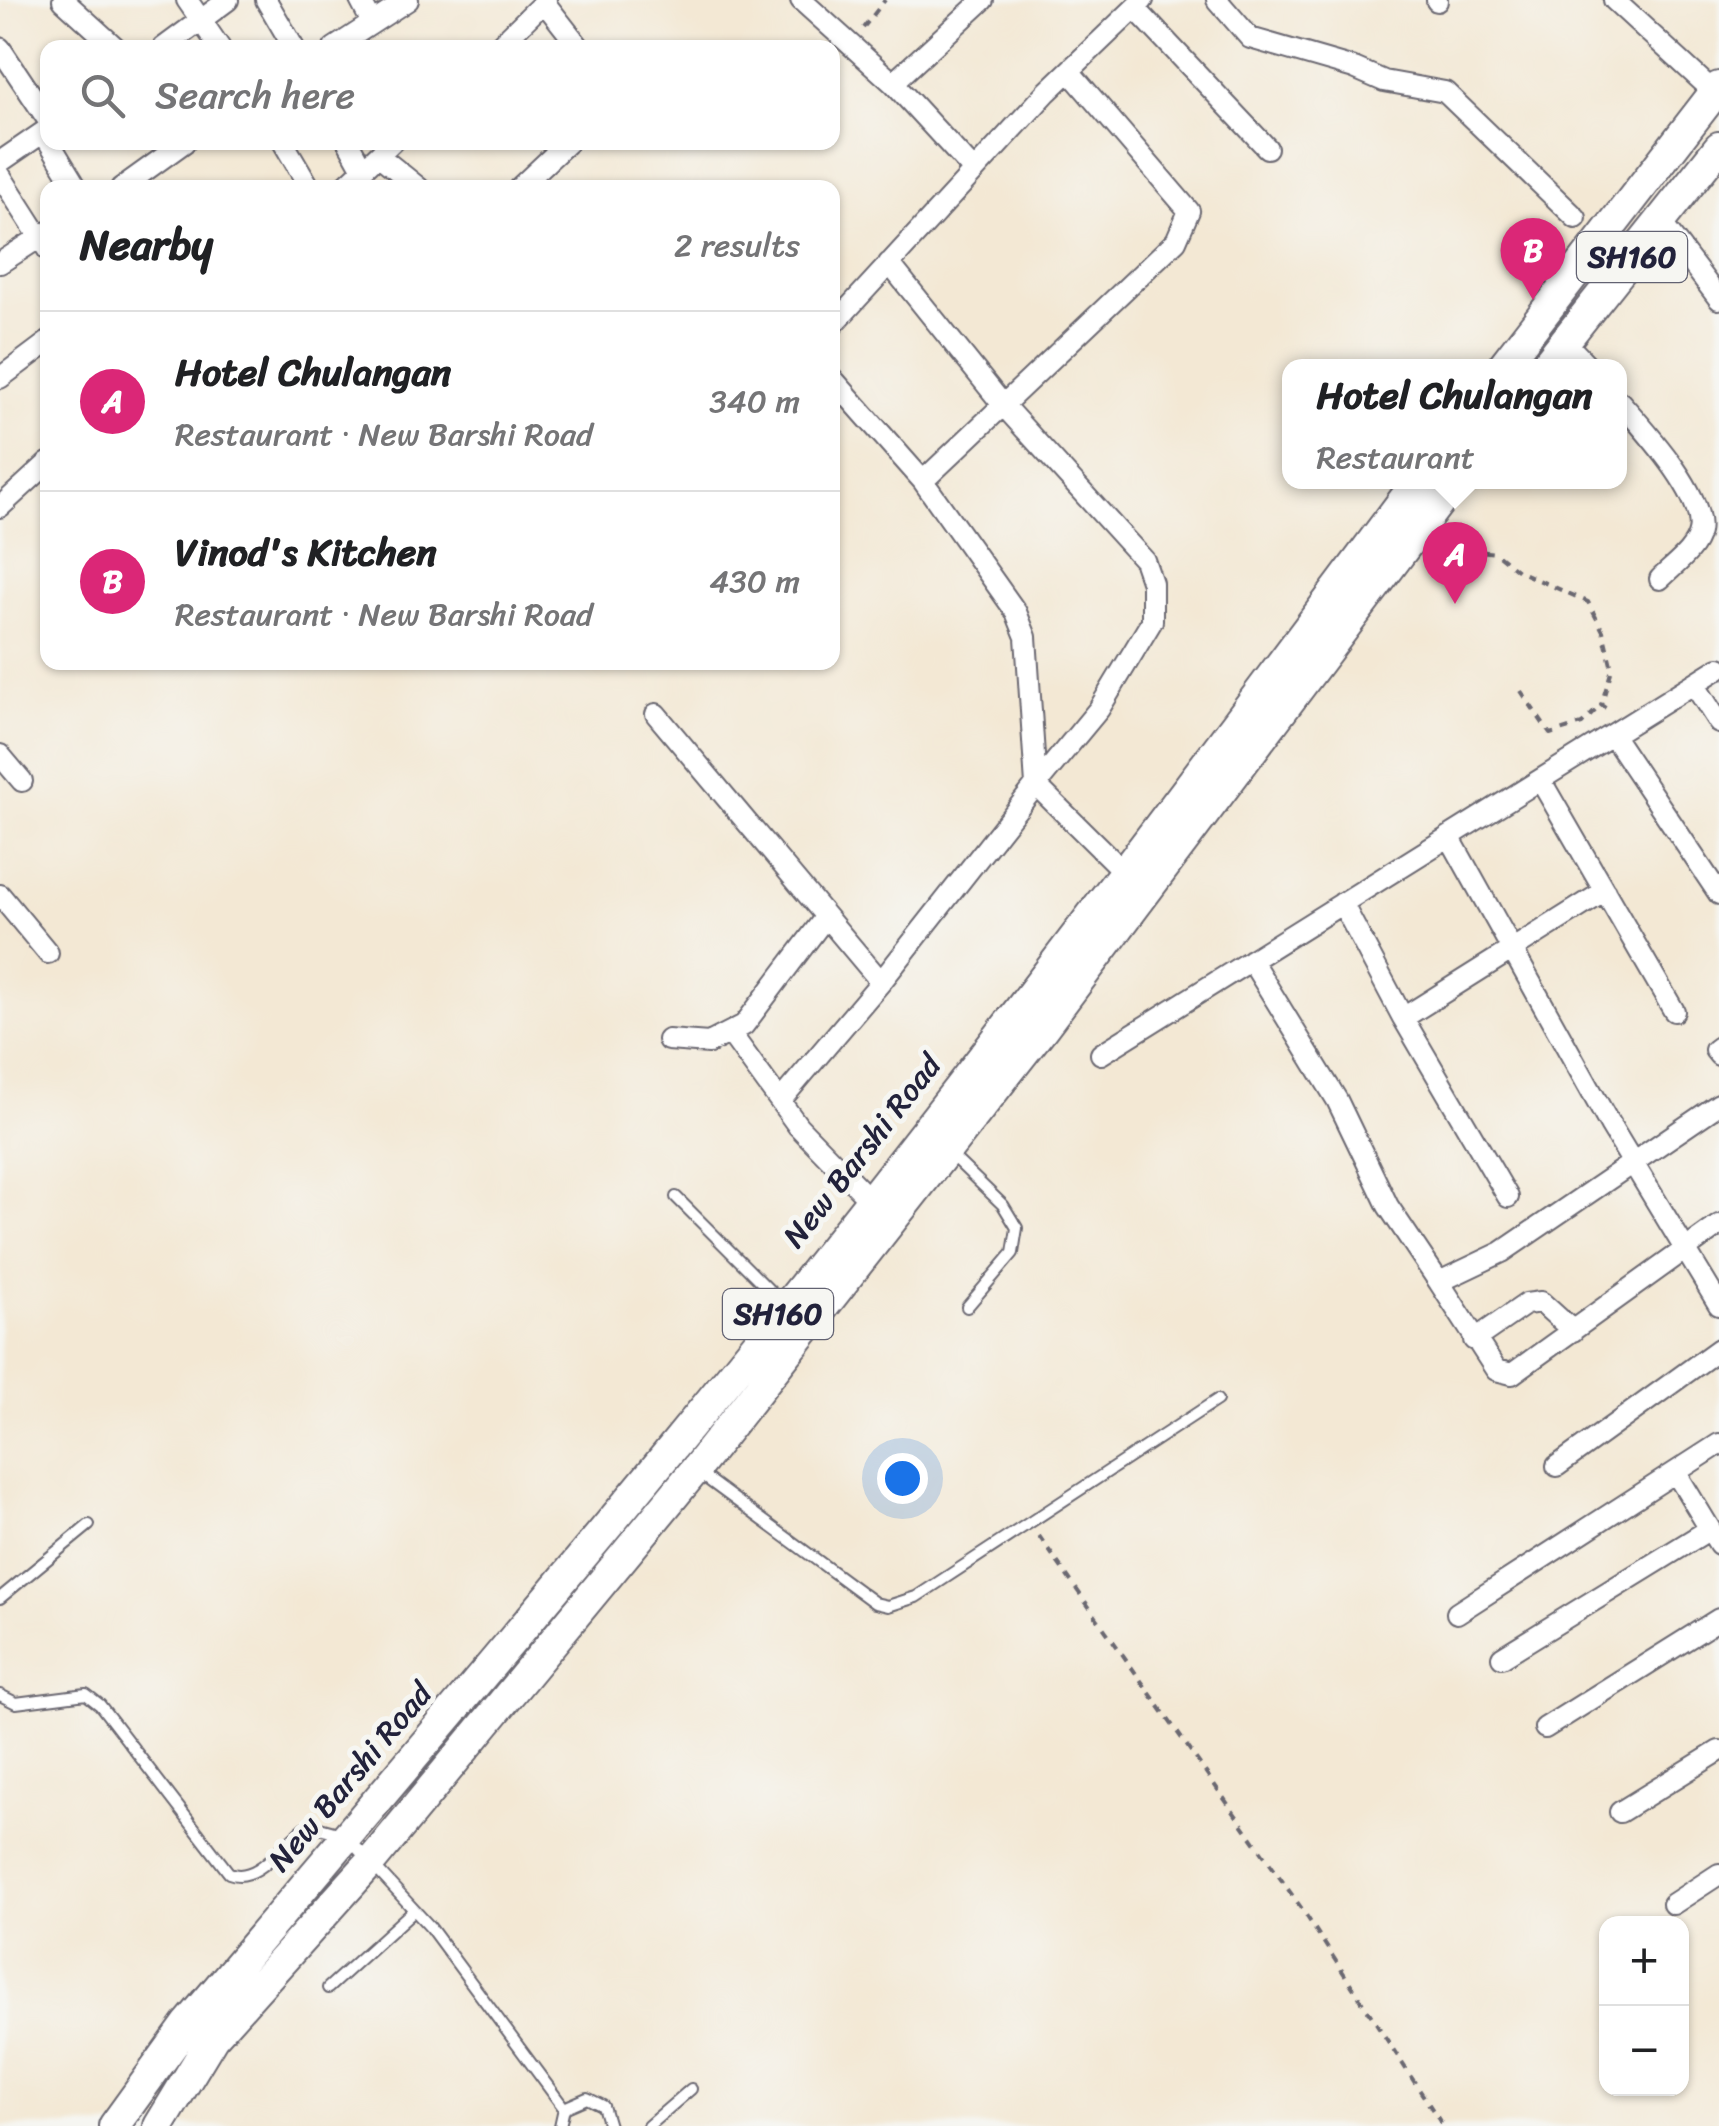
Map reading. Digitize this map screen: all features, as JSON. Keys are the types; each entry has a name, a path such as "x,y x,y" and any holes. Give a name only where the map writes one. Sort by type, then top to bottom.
{"main road":[{"name":"SH160","path":"1508,359 1717,90"},
{"name":"SH160","path":"1551,359 1719,147"},
{"name":"New Barshi Road","path":"114,2126 187,2025 673,1447 870,1200 1125,874 1412,489"},
{"name":"New Barshi Road","path":"159,2126 213,2037 370,1863 694,1470 1043,1028 1449,489"}],"street":[{"path":"63,0 107,40"},
{"path":"186,0 215,40"},
{"path":"174,40 228,0"},
{"path":"266,0 289,40"},
{"path":"360,0 372,23"},
{"path":"346,40 408,0"},
{"path":"893,83 983,0"},
{"path":"1217,0 1250,38 1354,68 1384,81 1445,92 1576,218"},
{"path":"1614,0 1717,90"},
{"path":"505,40 545,1 574,40"},
{"path":"840,317 1069,71 1139,4 1267,148"},
{"path":"815,5 974,171"},
{"path":"0,48 40,120"},
{"path":"923,481 1176,241 1189,211 1069,71"},
{"path":"0,162 40,137"},
{"path":"56,150 73,180"},
{"path":"132,180 174,150"},
{"path":"288,150 305,180"},
{"path":"528,180 559,150"},
{"path":"351,180 378,156 409,180"},
{"path":"0,175 40,232"},
{"path":"1660,220 1719,299"},
{"path":"0,264 40,242"},
{"path":"780,1101 1099,709 1152,621 1152,583 1144,560 1003,404 889,263"},
{"path":"1565,342 1581,359"},
{"path":"0,378 40,348"},
{"path":"840,387 923,481 1016,612 1026,637 1036,785 1125,874"},
{"path":"1627,410 1663,454 1700,515 1691,548 1660,579"},
{"path":"0,507 40,470"},
{"path":"1101,1054 1719,668"},
{"path":"1694,684 1719,723"},
{"path":"656,714 880,982"},
{"path":"1622,730 1719,894"},
{"path":"0,755 22,781"},
{"path":"1542,780 1674,1011"},
{"path":"1450,838 1632,1164 1719,1304"},
{"path":"1403,1018 1605,891"},
{"path":"0,895 48,954"},
{"path":"1342,903 1403,1018 1508,1197"},
{"path":"668,1040 708,1044 744,1024 824,919"},
{"path":"1251,960 1337,1100 1388,1206 1496,1370 1512,1374 1719,1225"},
{"path":"730,1034 780,1101 870,1200"},
{"path":"1719,1047 1715,1050 1719,1055"},
{"path":"1439,1282 1474,1268 1719,1104"},
{"path":"1474,1340 1526,1304 1541,1302 1573,1331"},
{"path":"1557,1466 1719,1348"},
{"path":"1456,1613 1719,1444"},
{"path":"1502,1657 1714,1536 1676,1473"},
{"path":"1545,1728 1719,1619"},
{"path":"1620,1812 1719,1751"},
{"path":"1673,1904 1719,1874"}],"lane":[{"path":"945,1150 1003,1205 1017,1228 1013,1253 967,1307"},
{"path":"676,1197 785,1306"},
{"path":"694,1470 876,1603 888,1606 916,1597 1217,1400"},
{"path":"0,1598 89,1524"},
{"path":"0,1696 16,1703 86,1694 100,1705 229,1873 251,1873 309,1825 345,1836 414,1910 564,2108"},
{"path":"328,1988 414,1910"},
{"path":"648,2126 691,2089"},
{"path":"560,2126 564,2108 578,2098 596,2100 608,2113 610,2126"}],"path":[{"path":"873,16 885,0"},
{"path":"1452,548 1496,553 1518,572 1588,602 1603,631 1612,669 1601,705 1582,724 1550,734 1521,692"},
{"path":"1601,705 1622,730"},
{"path":"1031,1524 1292,1894 1442,2126"}],"place":[{"name":"Vinod's Kitchen","path":"1533,300"},
{"name":"Hotel Chulangan","path":"1455,604"}]}
